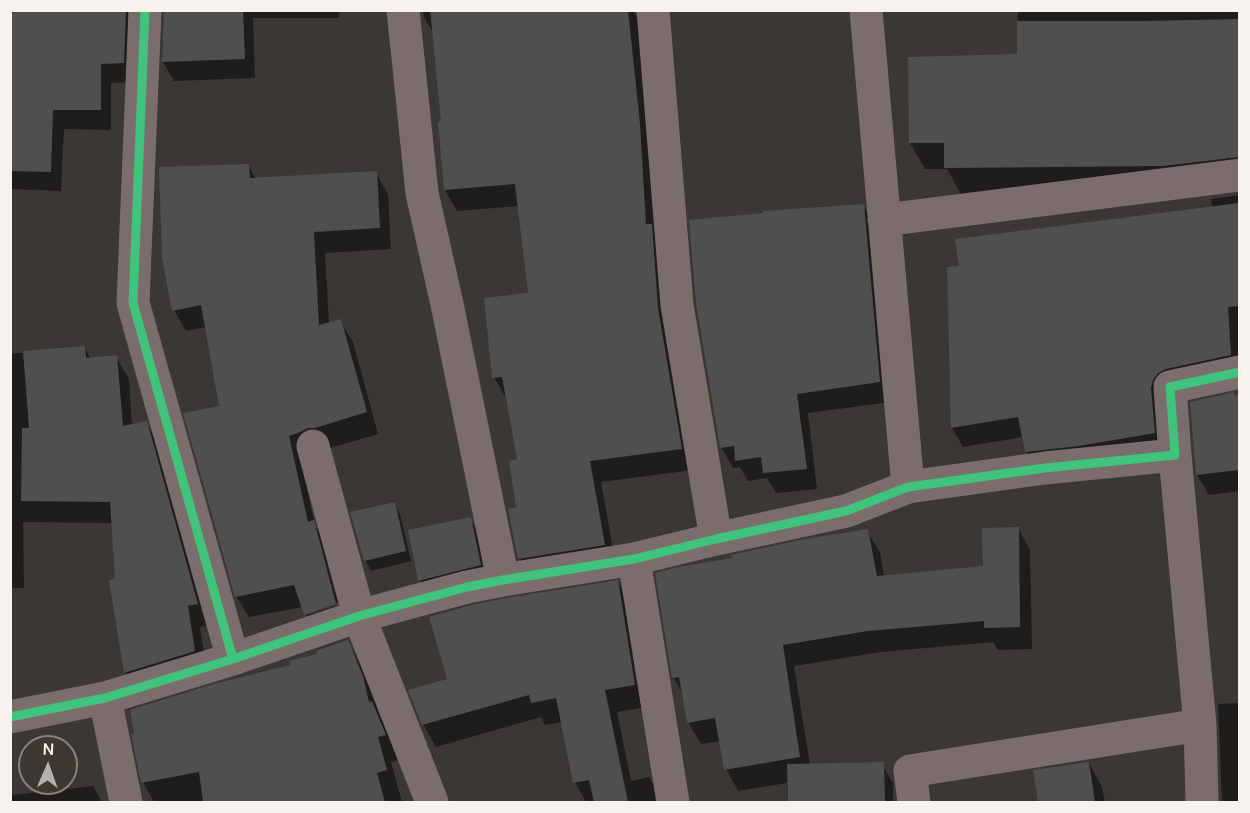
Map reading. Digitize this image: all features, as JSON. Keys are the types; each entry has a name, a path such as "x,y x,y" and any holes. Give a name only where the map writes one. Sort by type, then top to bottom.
{"street":[{"path":"144,10 133,303 233,659"},
{"path":"404,10 422,193 503,580"},
{"path":"653,10 677,305 716,539"},
{"path":"866,10 908,487"},
{"path":"884,220 1239,175"},
{"path":"1202,802 1200,725 1170,387 1239,372"},
{"path":"313,446 359,616 432,802"},
{"path":"10,717 105,699 359,616 467,587 634,559 846,511 908,487 1046,468 1175,455"},
{"path":"634,559 673,802"},
{"path":"105,699 126,802"},
{"path":"914,802 910,771 1200,725"}],"building":[{"path":"13,10 126,10 124,63 101,64 101,110 53,110 51,172 10,171 10,13 13,13"},
{"path":"164,10 243,10 245,59 162,62"},
{"path":"430,10 628,10 640,124 646,224 652,224 658,308 682,449 590,461 605,545 518,559 508,509 516,507 509,461 517,459 502,377 492,378 484,298 528,293 515,184 444,190 438,122 441,121"},
{"path":"1239,19 1239,157 1163,166 944,168 944,143 909,143 908,57 1017,54 1017,21"},
{"path":"249,164 250,178 377,171 380,228 314,232 319,325 341,319 367,412 315,428 308,428 289,436 308,522 314,520 336,604 304,615 294,585 235,597 183,413 219,406 201,305 172,311 162,258 159,167"},
{"path":"1239,203 1239,306 1228,307 1231,355 1166,369 1158,373 1151,388 1155,433 1079,446 1025,452 1018,417 951,428 947,267 959,266 955,239"},
{"path":"864,204 880,382 797,394 807,469 763,473 761,457 735,461 734,446 720,448 696,303 689,220 763,213 763,211"},
{"path":"85,346 86,358 117,355 123,426 147,421 198,604 188,606 195,651 124,673 109,580 115,579 110,502 21,501 22,428 29,428 23,351"},
{"path":"1234,392 1235,396 1239,395 1239,470 1196,475 1190,402"},
{"path":"395,502 406,551 364,561 350,512"},
{"path":"471,517 481,565 418,581 408,530"},
{"path":"1019,527 1020,627 984,628 984,621 868,631 783,645 800,757 724,770 715,718 687,723 679,677 672,678 655,573 732,558 731,555 805,539 868,529 877,576 983,566 982,528"},
{"path":"618,580 635,685 605,690 628,802 594,802 589,780 573,783 556,698 531,703 529,695 422,725 408,690 447,679 429,617 506,598"},
{"path":"348,640 363,676 369,702 372,701 386,735 378,737 387,770 377,773 385,802 203,802 199,772 141,783 131,734 134,733 130,710 210,685 290,665 289,661 317,654 316,651"},
{"path":"884,762 885,802 788,802 787,764"},
{"path":"1089,762 1095,802 1038,802 1033,770"}],"cycle path":[{"path":"145,10 133,303 233,659"},
{"path":"10,717 105,698 233,659 359,616 467,587 634,559 846,511 908,487 1045,468 1175,455 1170,387 1240,372"}]}
